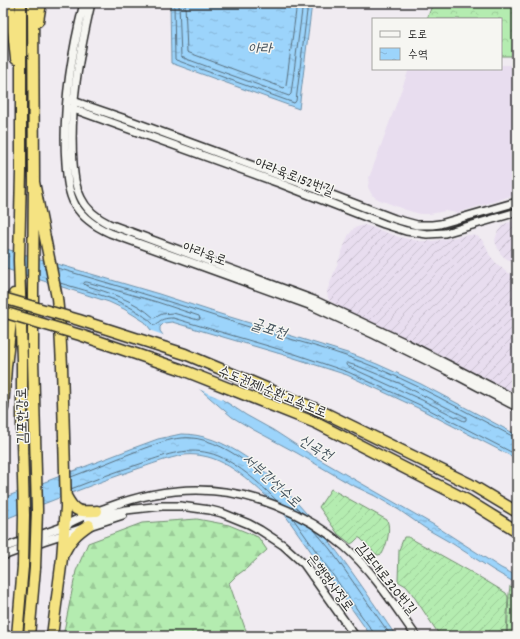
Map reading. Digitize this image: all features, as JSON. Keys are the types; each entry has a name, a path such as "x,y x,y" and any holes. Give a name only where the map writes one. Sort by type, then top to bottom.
{"highway":[{"path":"10,3 21,100"},
{"path":"3,408 10,330 17,287 20,243 21,3"},
{"name":"김포한강로","path":"29,636 35,568 37,510 33,358 33,3"},
{"path":"33,48 41,3"},
{"path":"34,182 57,298 60,327 66,496 69,506 64,530 52,636"},
{"name":"김포한강로","path":"17,287 22,361 24,515 23,566 17,636"},
{"name":"수도권제1순환고속도로","path":"3,298 79,320 185,354 321,411 470,484 517,512"},
{"name":"수도권제1순환고속도로","path":"3,312 80,335 180,369 316,422 467,500 517,531"},
{"path":"69,506 83,511 97,511"},
{"path":"62,558 76,534 89,525"}],"street":[{"name":"아라육로","path":"84,3 73,52 71,104 76,186 85,206 96,216 109,224 314,300 406,343 517,400"},
{"name":"아라육로","path":"91,3 65,137 65,153 69,190 74,204 79,211 94,225 101,229 312,306 452,373 517,407"},
{"name":"아라육로152번길","path":"71,104 134,122 406,223 425,225 440,224 517,202"},
{"name":"아라육로152번길","path":"71,104 384,224 406,231 427,234 445,233 517,212"},
{"name":"김포대로320번길","path":"64,530 78,518 134,498 166,492 214,490 231,492 256,499 288,510 310,522 345,547 378,584 416,636"},
{"name":"은행영사정로","path":"3,548 64,530 102,515 126,510 162,506 180,506 210,510 236,519 260,530 283,545 304,564 355,636"},
{"name":"은행영사정로","path":"3,556 43,541 64,530 89,525 148,508"}],"shaded area":[{"path":"502,65 517,65 517,194 457,213 445,211 420,214 376,198 372,195 368,187 369,178 409,70 502,70"},
{"path":"517,220 517,265 500,253 495,240 498,231 504,224"},
{"path":"364,225 399,237 419,241 440,240 467,235 477,236 484,242 489,254 496,263 505,271 517,277 517,394 330,301 327,291 348,236 354,228"}],"green space":[{"path":"433,3 517,3 517,56 502,56 502,18 427,18"},
{"path":"331,489 387,520 389,528 388,537 382,554 376,554 360,538 351,544 338,534 319,507"},
{"path":"197,519 229,525 258,537 267,550 229,583 249,636 63,636 76,571 88,543 142,523"},
{"path":"404,537 408,537 470,571 506,593 508,597 506,636 440,636 411,592 406,586 398,581 399,550"},
{"path":"510,586 517,589 517,636 507,636"}],"water":[{"name":"아라","path":"170,3 312,3 299,109 171,63"},
{"path":"3,248 159,294 354,355 421,384 517,435 517,459 418,408 347,375 172,322 164,323 160,327 160,331 176,353 223,400 310,454 434,525 501,568 517,576 517,584 425,528 399,510 232,417 195,385 145,322 124,309 109,302 3,268"},
{"name":"서부간선수로","path":"181,434 213,440 245,456 275,481 304,511 331,544 396,636 371,636 285,515 250,481 229,466 208,457 196,455 178,456 68,494 3,520 3,498 158,439"}],"pier":[{"path":"149,330 166,336 186,362 205,382 233,404 194,387 171,363"}],"water label":[{"name":"굴포천","path":"269,328"},
{"name":"신곡천","path":"316,447"}]}
